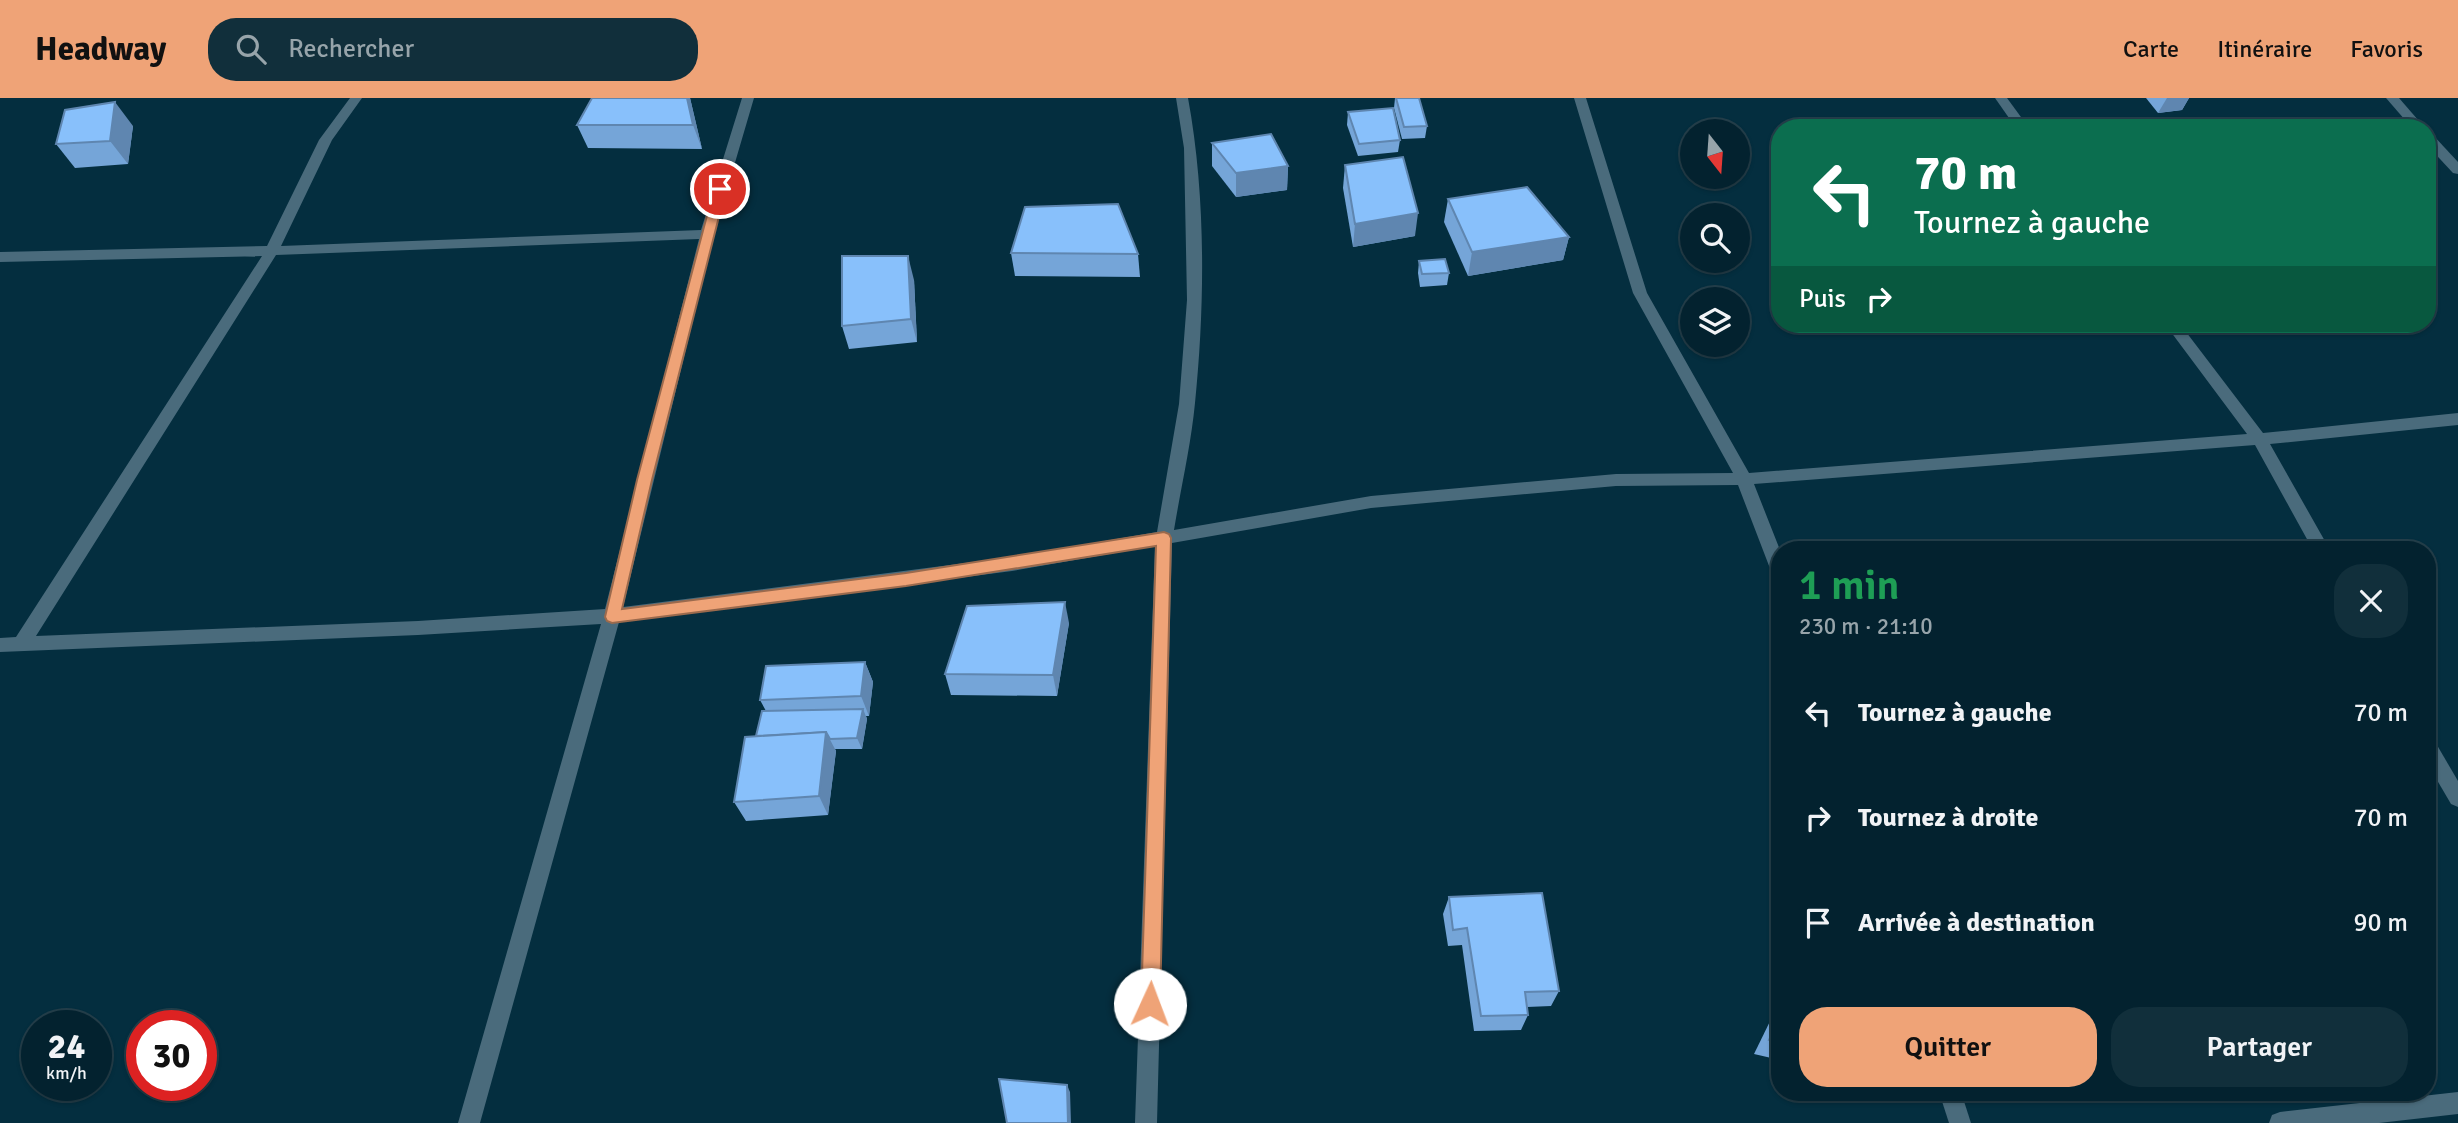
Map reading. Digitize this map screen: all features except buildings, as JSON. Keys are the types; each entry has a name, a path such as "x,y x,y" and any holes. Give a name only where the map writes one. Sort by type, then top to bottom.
{"street":[{"path":"20,646 272,251 326,140 356,98"},
{"path":"469,1123 612,617 707,234 748,98"},
{"path":"1146,1123 1164,538 1187,404 1194,300 1191,148 1182,98"},
{"path":"1580,98 1640,293 1744,479 1771,548"},
{"path":"2001,98 2016,119"},
{"path":"2392,98 2411,119"},
{"path":"2436,146 2458,170"},
{"path":"0,257 272,251 707,234"},
{"path":"2179,333 2259,439 2317,541"},
{"path":"0,645 612,617 906,580 1371,502 1616,480 1744,479 2259,439 2458,419"},
{"path":"2436,761 2458,798"},
{"path":"1953,1101 1960,1123"},
{"path":"2280,1123 2458,1103"}],"route":[{"path":"720,189 644,480 612,617 906,580 1164,538 1150,1004"}]}
